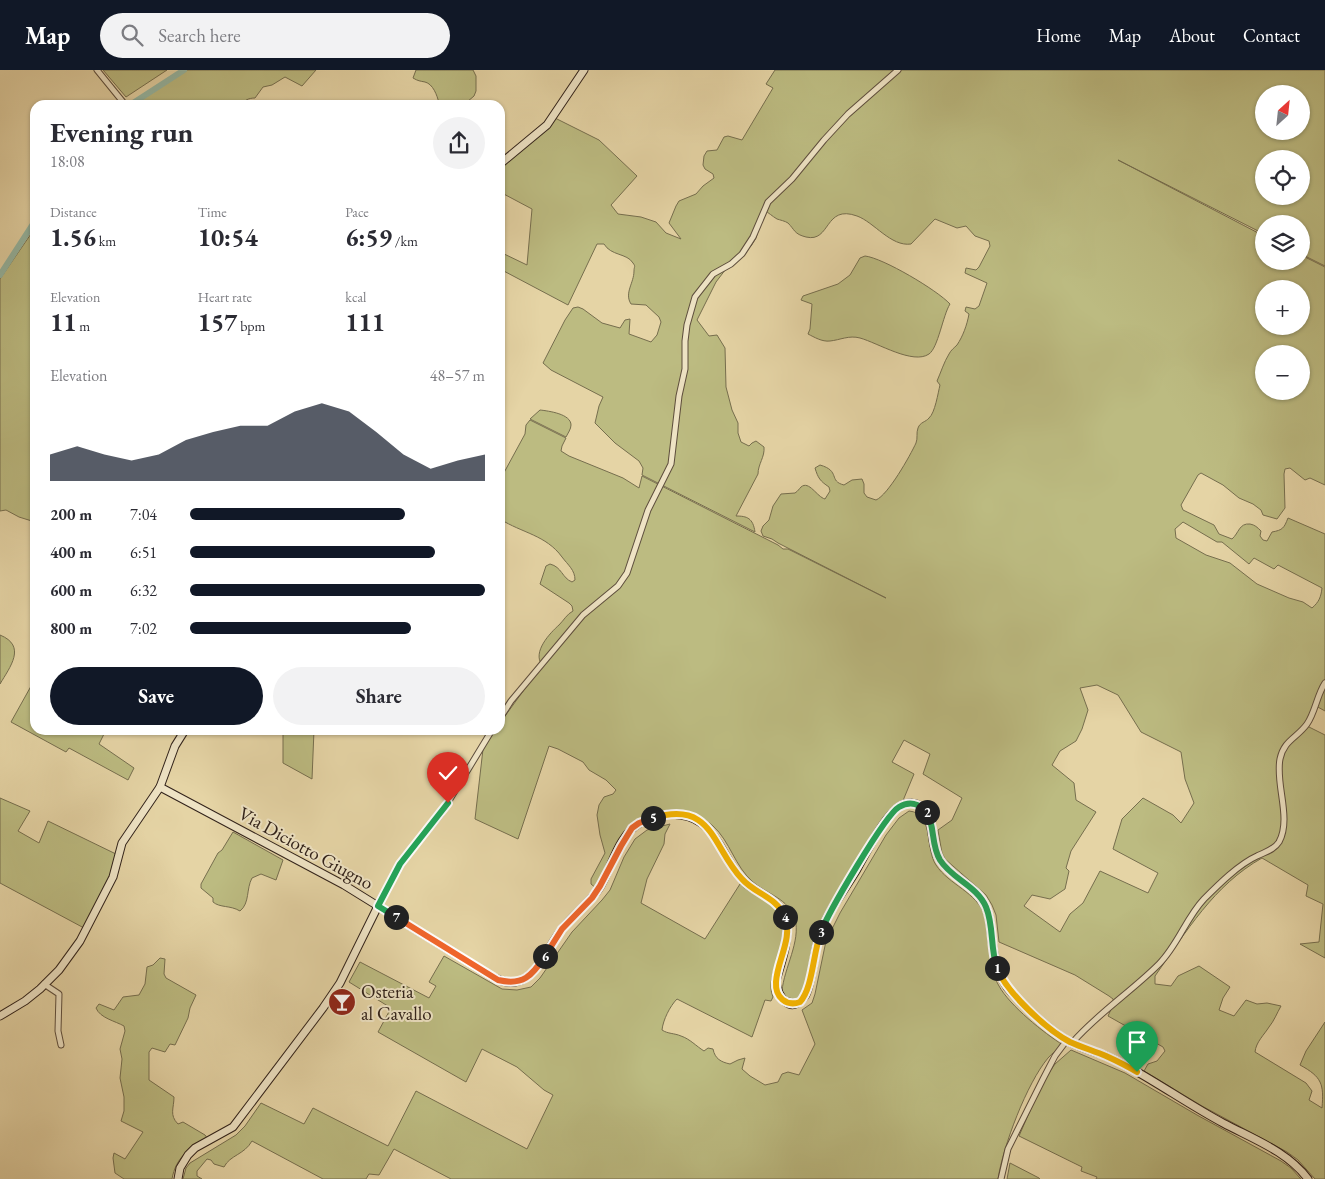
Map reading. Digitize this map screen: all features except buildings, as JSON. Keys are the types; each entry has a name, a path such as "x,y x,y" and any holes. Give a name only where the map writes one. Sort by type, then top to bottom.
{"main road":[{"path":"505,160 547,125 584,70"},
{"path":"0,1016 25,1001 69,958 80,941 113,877 122,843 160,787 175,746 182,735"},
{"name":"Via Diciotto Giugno","path":"160,787 344,885 498,980 509,983 525,979 536,969 562,929 592,898 632,828 639,823 657,817 674,814 684,815 705,825 715,837 741,878 754,889 773,900 783,913 786,920 786,930 776,980 776,989 782,1000 790,1004 800,1002 805,997 808,990 815,949 820,935 829,915 878,834 894,811 913,803 928,813 935,850 940,860 953,875 976,893 986,906 996,964 1005,985 1044,1022 1070,1042 1121,1063 1209,1116 1273,1149 1295,1164 1308,1179"},
{"path":"178,1179 180,1168 195,1148 233,1127 323,1008 340,983 378,906"}],"street":[{"path":"98,70 121,100"},
{"path":"505,711 583,615 618,586 627,572 648,510 671,464 685,369 687,325 695,297 713,274 731,264 742,254 753,237 768,202 792,179 848,114 898,70"},
{"path":"1001,1179 1008,1149 1059,1051 1160,963 1204,899 1243,865 1278,843 1283,823 1280,772 1282,754 1291,738 1309,722 1325,682"},
{"path":"378,906 400,864 440,814 489,735"},
{"path":"44,984 59,994 58,1031 61,1045"}],"shaded area":[{"path":"103,70 167,70 126,97"},
{"path":"184,70 316,70 302,86 285,77 272,85 263,87 255,98 247,100 141,100"},
{"path":"416,70 473,70 476,76 476,91 469,100 438,100 436,93 428,83 413,78"},
{"path":"775,70 1325,70 1325,266 1310,258 1310,215 1255,215 1255,229 1118,160 1255,231 1255,270 1310,270 1310,260 1325,267 1325,485 1310,478 1305,480 1290,468 1285,469 1285,508 1277,519 1263,515 1261,510 1253,504 1239,498 1223,485 1201,473 1181,505 1183,510 1214,525 1219,534 1232,539 1241,527 1250,524 1256,526 1261,531 1260,536 1263,540 1267,541 1272,532 1283,528 1288,518 1325,534 1325,711 1316,706 1305,725 1325,735 1325,958 1300,944 1319,942 1323,904 1306,896 1308,885 1262,858 1229,882 1202,911 1155,976 1155,984 1171,986 1178,976 1199,966 1230,987 1223,998 1219,1010 1234,1016 1246,1000 1257,1004 1267,1003 1281,1006 1255,1052 1306,1083 1312,1091 1309,1100 1322,1108 1322,1087 1320,1082 1313,1073 1300,1065 1306,1051 1325,1022 1325,1179 1315,1179 1298,1160 1287,1152 1202,1106 1144,1071 1148,1064 1157,1061 1165,1051 1163,1047 1108,1016 1114,1003 1113,999 1109,996 1075,975 999,942 996,915 986,895 945,859 942,853 938,830 952,820 962,798 923,774 930,754 904,740 892,762 914,774 902,803 877,829 824,920 805,991 797,1000 786,997 782,991 796,936 795,919 792,912 783,901 753,882 747,876 719,832 702,818 682,812 633,825 597,889 591,884 591,879 605,853 597,815 599,805 604,797 613,794 616,790 606,780 589,770 583,762 549,746 518,839 475,819 483,749 492,735 505,735 505,716 542,665 539,660 539,654 543,643 567,615 573,611 569,603 540,584 546,566 550,564 554,565 572,582 575,580 575,576 569,565 549,544 505,522 505,471 525,434 526,425 530,420 566,438 561,451 569,456 623,478 639,488 642,476 783,549 788,549 886,598 763,536 761,531 769,520 773,506 781,494 795,493 804,485 810,487 825,499 830,491 829,487 821,481 817,474 815,468 820,465 830,470 836,481 844,485 852,480 862,479 864,493 867,497 876,500 886,491 913,449 917,441 919,426 933,412 940,385 937,381 947,357 959,342 966,326 969,314 965,311 966,307 975,309 979,306 987,283 965,273 966,268 976,270 979,267 990,246 989,241 975,236 966,226 957,228 935,219 911,244 904,244 890,238 863,219 846,214 839,215 833,219 820,235 806,237 797,233 788,223 777,219 764,210 756,238 751,246 732,261 716,282 697,320 709,336 717,335 725,348 726,387 732,410 738,423 738,433 741,442 749,446 756,441 764,447 758,474 736,516 749,519 753,524 755,532 642,475 643,468 639,461 615,443 595,423 603,397 551,370 543,363 565,320 573,308 578,307 602,323 620,328 625,320 630,319 629,334 651,342 657,335 661,322 659,317 646,305 631,304 629,300 629,292 634,275 634,264 627,258 611,251 604,244 597,244 568,305 505,272 505,254 527,265 532,209 505,195 505,159 553,117 599,140 637,176 611,205 618,214 641,217 656,222 666,233 681,239 669,223 679,201 696,194 714,178 713,174 705,169 703,165 704,156 707,151 717,150 724,137 728,136 742,140 773,88 766,84","holes":["1183,522 1217,542 1222,542 1249,564 1254,558 1274,569 1278,565 1322,588 1319,599 1312,608 1303,602 1257,584 1230,563 1206,555 1176,538 1175,529","1097,685 1118,695 1141,732 1181,752 1185,779 1194,803 1181,823 1173,815 1143,798 1122,819 1113,849 1158,873 1148,893 1100,871 1083,903 1070,914 1060,932 1024,906 1032,895 1050,899 1065,889 1069,871 1066,868 1071,851 1096,812 1076,800 1074,783 1052,765 1060,751 1076,741 1082,729 1088,710 1080,688"]},
{"path":"30,235 30,520 6,510 0,511 0,279"},
{"path":"865,256 884,262 909,276 934,291 950,304 935,345 929,354 922,357 914,357 856,337 827,341 808,334 812,304 801,300 803,296 838,284 850,275 860,258"},
{"path":"540,410 559,414 570,421 570,430 566,437 530,419"},
{"path":"0,635 13,645 15,651 12,664 0,684"},
{"path":"30,688 30,732 11,722"},
{"path":"35,735 104,735 99,744 134,768 128,780 69,748 66,752"},
{"path":"283,735 314,735 312,779 283,763"},
{"path":"0,798 30,811 18,831 39,843 48,821 118,855 109,881 84,928 0,883"},
{"path":"909,811 917,813 926,825 936,865 948,878 976,901 981,908 988,925 992,969 1004,994 1037,1026 1063,1045 1050,1056 1040,1069 1024,1099 1010,1133 998,1179 451,1179 394,1149 379,1175 369,1174 366,1179 323,1179 252,1141 249,1146 230,1160 224,1167 214,1164 211,1160 207,1159 197,1171 197,1176 202,1179 183,1179 186,1168 190,1163 236,1135 245,1126 261,1103 304,1124 313,1108 388,1146 416,1091 527,1149 553,1095 544,1090 517,1067 482,1049 466,1082 378,1032 391,1008 349,982 360,962 429,998 436,986 429,982 444,956 502,989 517,990 531,987 540,978 572,932 610,890 624,857 635,839 647,830 670,824 665,834 664,844 647,879 641,903 705,939 740,884 778,911 783,921 785,932 772,977 773,997 771,1001 765,1000 752,1037 677,999 667,1013 662,1030 684,1037 704,1051 708,1048 713,1049 717,1058 724,1062 730,1064 745,1058 742,1069 765,1085 778,1082 782,1074 788,1072 799,1075 815,1044 802,1010 812,1003 826,941 840,913 886,835 899,818"},
{"path":"233,832 283,860 276,880 261,874 252,878 247,900 240,911 216,904 213,902 213,898 201,888 201,884 218,853 222,850"},
{"path":"160,958 165,959 164,974 166,978 196,995 188,1018 175,1045 170,1044 165,1052 152,1048 149,1052 149,1080 174,1097 173,1114 178,1124 183,1122 205,1135 208,1139 184,1154 174,1171 172,1179 124,1179 115,1173 114,1153 125,1159 143,1132 121,1121 124,1111 124,1097 120,1078 122,1059 120,1049 125,1031 124,1026 104,1017 96,1008 99,1004 114,1010 123,997 139,995 145,984 147,967 153,965"},
{"path":"1071,1050 1125,1073 1281,1161 1301,1179 1096,1179 1097,1177 1081,1171 1082,1167 1019,1136 1042,1083 1055,1064"},
{"path":"1010,1163 1039,1178 1040,1179 1007,1179"}],"waterway":[{"path":"138,100 184,70"},
{"path":"0,275 30,229"}],"place":[{"name":"Osteria al Cavallo","path":"342,1002"}],"route":[{"path":"448,803 400,864 378,906 491,976 509,983 518,982 531,974 562,929 592,898 632,828 649,819 674,814 693,818 705,825 746,884 773,900 783,913 786,920 785,944 776,980 776,989 782,1000 790,1004 800,1002 805,997 808,990 815,949 823,927 878,834 894,811 913,803 928,813 935,850 940,860 953,875 982,899 986,906 996,964 1005,985 1044,1022 1067,1040 1107,1056 1137,1072"}]}
